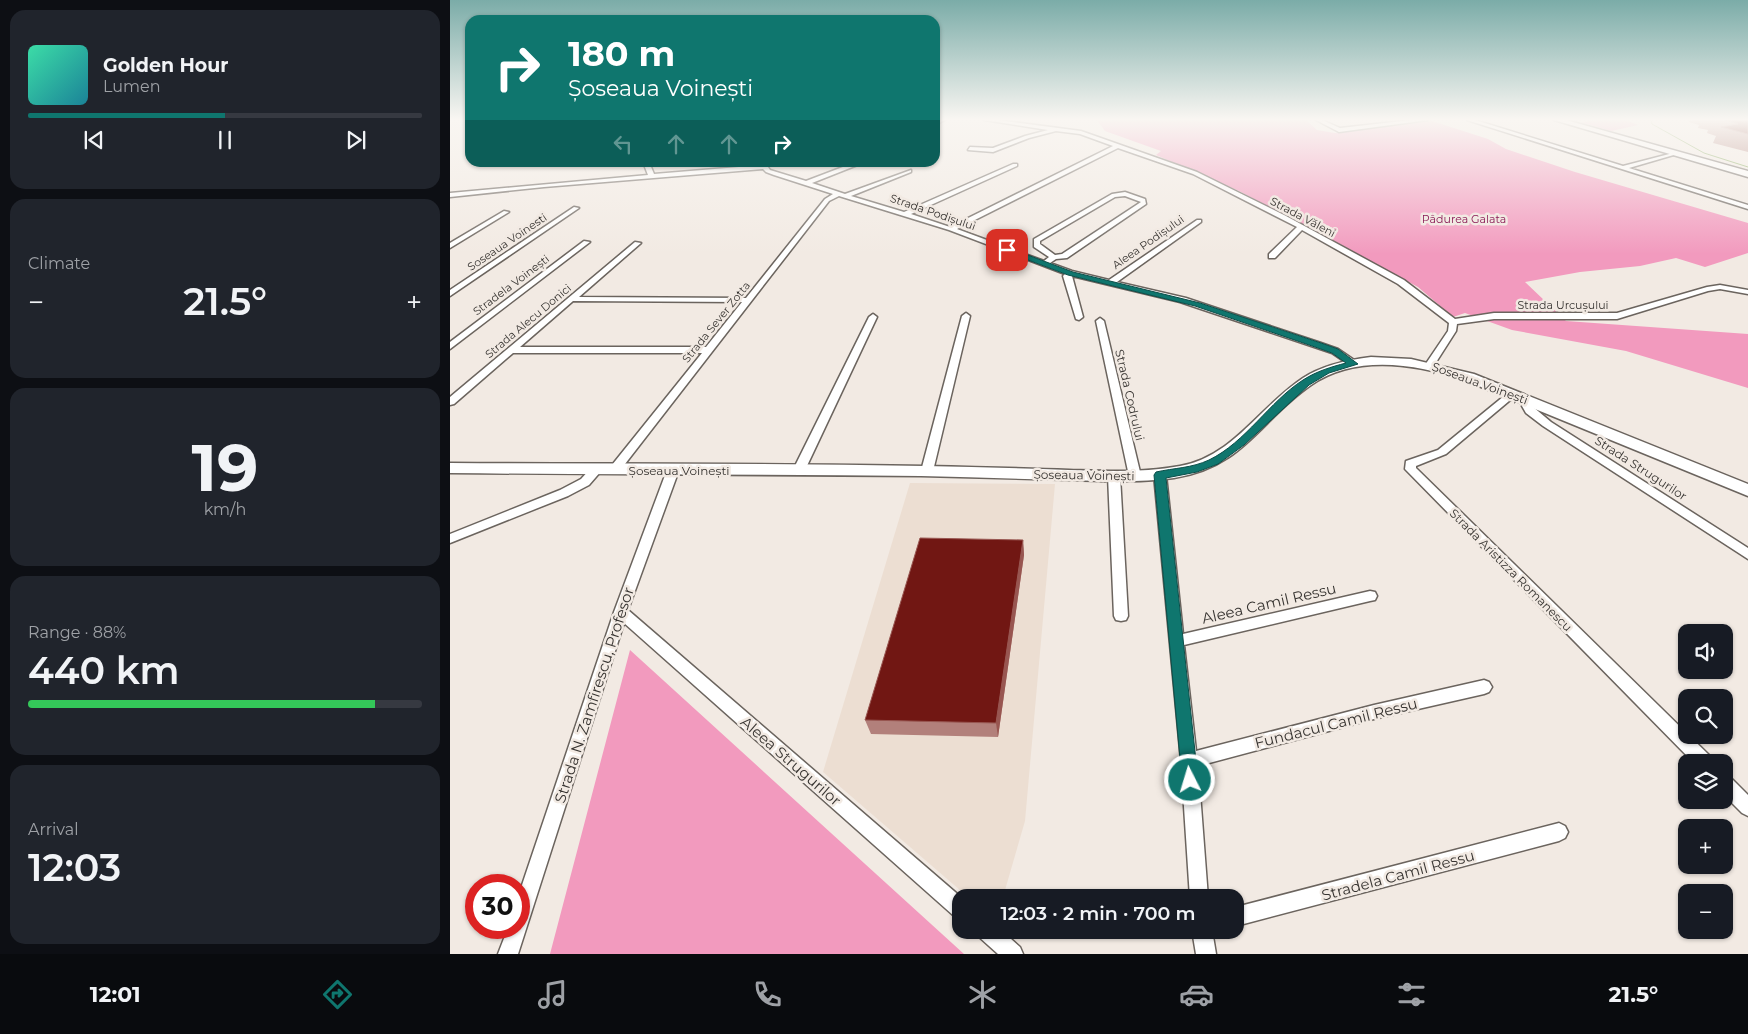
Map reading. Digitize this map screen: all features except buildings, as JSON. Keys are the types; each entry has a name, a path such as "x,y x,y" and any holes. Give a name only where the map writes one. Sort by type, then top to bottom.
{"main road":[{"path":"1715,165 1748,174"},
{"name":"Șoseaua Voinești","path":"450,468 927,471 1114,476 1160,475 1197,468 1214,462 1240,443 1305,383 1326,371 1354,364 1394,360 1448,369 1748,490"}],"street":[{"path":"906,214 1014,165"},
{"path":"951,229 1080,165"},
{"name":"Strada Văleni","path":"1170,165 1195,173 1301,227 1401,282 1452,322"},
{"path":"1611,165 1748,207"},
{"path":"1622,168 1634,165"},
{"path":"648,167 652,177"},
{"path":"450,195 747,167"},
{"name":"Strada Podișului","path":"767,167 768,171 951,229 1070,273 1198,304 1326,348 1354,364"},
{"path":"807,183 850,167"},
{"path":"843,194 909,171"},
{"name":"Strada Sever Zotta","path":"614,470 827,200 843,194"},
{"path":"1044,264 1054,257 1064,256 1144,203 1143,200 1125,194 1114,195 1036,240 1037,245 1054,257"},
{"name":"Soseaua Voinesti","path":"450,294 576,208"},
{"path":"450,246 506,212"},
{"name":"Aleea Podișului","path":"1110,283 1199,220"},
{"path":"1272,256 1301,227"},
{"name":"Stradela Voinești","path":"450,346 586,242"},
{"name":"Strada Alecu Donici","path":"450,402 636,243"},
{"path":"1070,273 1067,276 1079,317"},
{"name":"Strada Urcușului","path":"1452,322 1494,316 1617,316 1707,289 1720,287 1748,292"},
{"path":"571,299 748,300"},
{"path":"927,471 966,316"},
{"path":"799,470 873,317"},
{"name":"Strada Codrului","path":"1100,321 1134,476"},
{"path":"1430,365 1452,331 1452,322"},
{"path":"510,350 708,350"},
{"name":"Strada Aristizza Romanescu","path":"1512,394 1442,452 1410,464 1411,469 1696,754"},
{"name":"Strada Strugurilor","path":"1530,401 1526,406 1530,412 1546,424 1748,554"},
{"path":"450,539 564,494 584,482 596,470"},
{"name":"Strada N. Zamfirescu, Profesor","path":"530,889 621,612 673,470"},
{"path":"1160,475 1188,761 1198,889"},
{"path":"1114,476 1121,616"},
{"name":"Aleea Camil Ressu","path":"1176,641 1370,596"},
{"name":"Aleea Strugurilor","path":"621,612 952,901"},
{"name":"Fundacul Camil Ressu","path":"1188,761 1374,712 1484,687"},
{"path":"1733,792 1748,807"},
{"name":"Stradela Camil Ressu","path":"1244,916 1559,832"},
{"path":"508,954 513,939"},
{"path":"996,939 1013,954"},
{"path":"1204,939 1206,954"}],"shaded area":[{"path":"910,483 1055,484 1025,821 1005,889 959,889 823,772"}],"green space":[{"name":"Pădurea Galata","path":"1178,165 1553,165 1748,223 1748,253 1705,267 1676,258 1640,266 1580,272 1525,282 1566,321 1748,334 1748,388 1626,351 1512,330 1465,313 1453,317 1418,287 1239,191"},
{"path":"630,650 964,954 550,954"}],"waterway":[{"path":"1740,165 1748,167"}],"route":[{"path":"1007,250 1093,280 1198,304 1335,351 1354,364 1326,371 1305,383 1240,443 1214,462 1181,472 1160,475 1190,780"}]}
